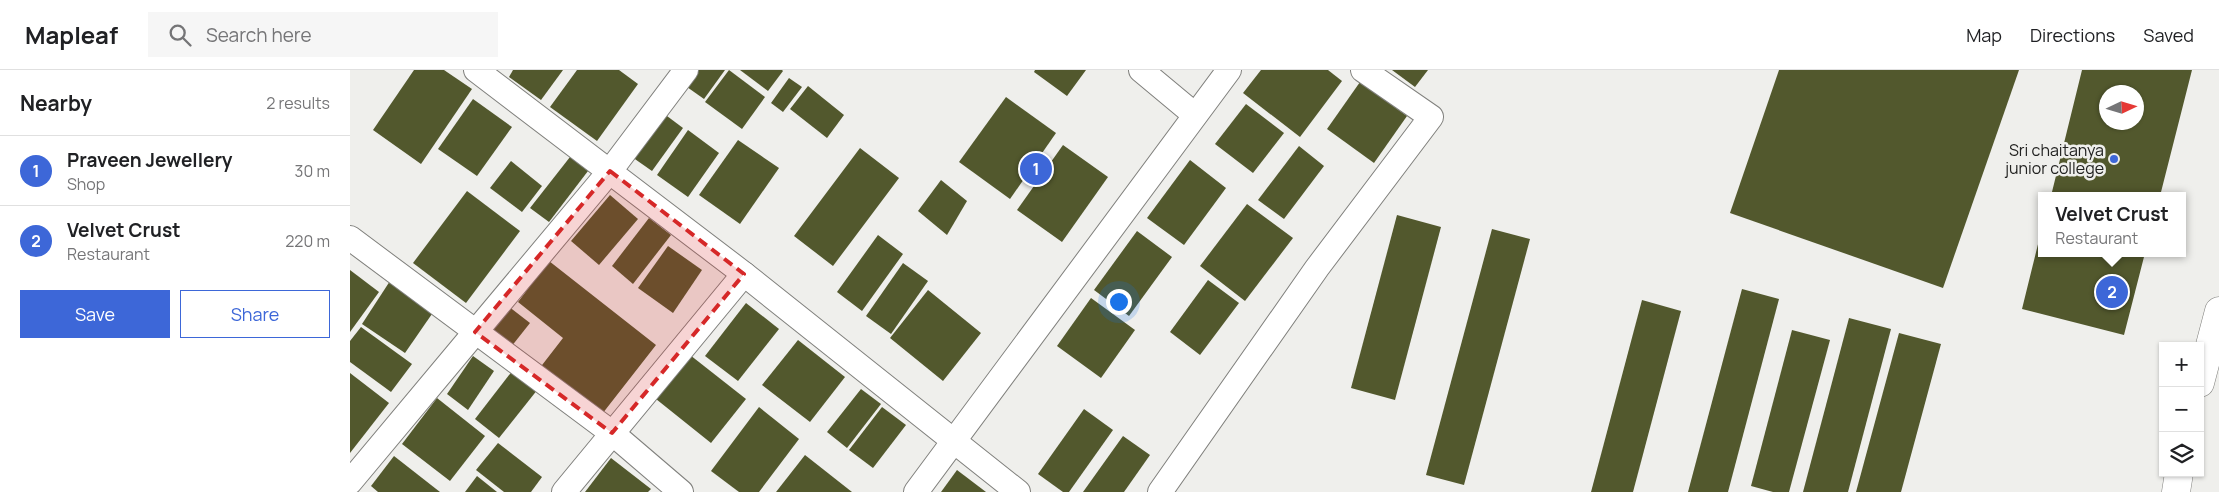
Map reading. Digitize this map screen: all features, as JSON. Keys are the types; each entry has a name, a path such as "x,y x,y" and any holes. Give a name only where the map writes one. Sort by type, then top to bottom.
{"highway":[{"path":"2204,368 2219,311"},
{"path":"2176,492 2178,477"}],"street":[{"path":"476,70 744,274 1018,492"},
{"path":"350,482 610,171 686,70"},
{"path":"1141,70 1195,115"},
{"path":"916,492 1229,70"},
{"path":"1160,492 1317,268 1431,117 1362,70"},
{"path":"350,238 612,433 681,492"},
{"path":"564,492 744,274"}],"highlighted area":[{"path":"610,171 744,274 612,433 475,332"}],"building":[{"path":"414,70 444,70 472,89 421,164 373,130"},
{"path":"513,70 563,70 541,100 509,77"},
{"path":"577,70 619,70 638,84 597,141 550,107"},
{"path":"699,70 725,70 704,99 687,87"},
{"path":"729,70 765,97 742,129 705,102"},
{"path":"740,70 782,70 783,71 768,91"},
{"path":"1035,70 1086,70 1067,96 1034,72"},
{"path":"1261,70 1328,70 1342,81 1300,137 1243,93"},
{"path":"1392,70 1428,70 1415,87"},
{"path":"1779,70 2019,70 1943,288 1730,213"},
{"name":"Sri chaitanya junior college","path":"2082,70 2192,70 2161,192 2052,192"},
{"path":"789,78 802,87 783,112 771,103"},
{"path":"1360,82 1407,116 1374,163 1327,129"},
{"path":"808,86 844,115 827,138 790,109"},
{"path":"1006,97 1056,133 1010,199 959,162"},
{"path":"473,99 512,127 477,176 438,149"},
{"path":"1246,104 1284,133 1253,173 1215,144"},
{"path":"663,113 683,128 652,171 632,157"},
{"path":"688,130 719,153 688,197 657,175"},
{"path":"738,140 779,168 740,224 699,195"},
{"path":"1063,145 1108,177 1062,242 1017,210"},
{"path":"1299,146 1324,166 1284,219 1258,200"},
{"path":"860,148 899,178 833,266 794,236"},
{"path":"570,157 588,171 549,222 530,208"},
{"path":"1190,160 1226,188 1184,245 1147,218"},
{"path":"511,161 542,186 522,212 490,188"},
{"path":"941,180 967,201 947,235 918,211"},
{"path":"467,191 520,231 466,303 413,263"},
{"path":"610,195 638,219 599,265 571,241"},
{"path":"1247,204 1293,238 1245,301 1200,266"},
{"path":"1397,215 1441,227 1395,400 1351,388"},
{"path":"649,218 671,235 633,284 612,266"},
{"path":"1492,229 1530,239 1464,485 1426,475"},
{"path":"1137,231 1172,257 1129,316 1094,290"},
{"path":"878,235 903,254 862,311 837,292"},
{"path":"2038,244 2038,257 2144,257 2124,335 2022,309"},
{"path":"668,246 702,270 673,313 638,288"},
{"path":"549,261 656,345 599,418 539,369 563,338 518,302"},
{"path":"903,263 928,281 891,334 866,316"},
{"path":"350,270 379,292 350,332"},
{"path":"1208,280 1239,303 1200,355 1170,332"},
{"path":"390,281 434,311 405,353 362,324"},
{"path":"1742,289 1779,299 1728,492 1688,492"},
{"path":"928,290 981,333 943,381 890,338"},
{"path":"1091,298 1135,330 1101,378 1057,346"},
{"path":"1642,300 1681,311 1633,492 1591,492"},
{"path":"746,303 779,329 738,381 705,356"},
{"path":"508,306 530,323 511,347 490,330"},
{"path":"1849,318 1891,329 1848,492 1803,492"},
{"path":"361,327 412,364 391,392 350,362 350,341"},
{"path":"1792,330 1830,340 1789,492 1773,492 1751,486"},
{"path":"1899,333 1941,344 1901,492 1856,492"},
{"path":"798,340 845,377 810,422 762,385"},
{"path":"690,355 746,399 711,443 656,399"},
{"path":"473,356 494,371 468,410 447,394"},
{"path":"513,370 538,389 499,438 475,419"},
{"path":"350,373 389,403 350,453"},
{"path":"861,389 881,404 847,448 827,432"},
{"path":"437,398 485,436 450,481 402,444"},
{"path":"759,407 799,439 759,492 739,492 711,471"},
{"path":"882,407 906,425 873,468 849,450"},
{"path":"1084,409 1113,430 1069,492 1063,492 1038,474"},
{"path":"1123,436 1150,455 1124,492 1083,492"},
{"path":"498,443 542,477 531,492 504,492 476,470"},
{"path":"805,455 852,492 776,492"},
{"path":"394,456 440,492 378,492 371,486"},
{"path":"611,458 651,489 648,492 585,492"},
{"path":"957,470 986,492 941,492"},
{"path":"477,476 497,492 465,492"}],"place":[{"name":"Sri chaitanya junior college","path":"2114,159"},
{"name":"Praveen Jewellery","path":"1036,169"},
{"name":"Velvet Crust","path":"2112,292"}]}
